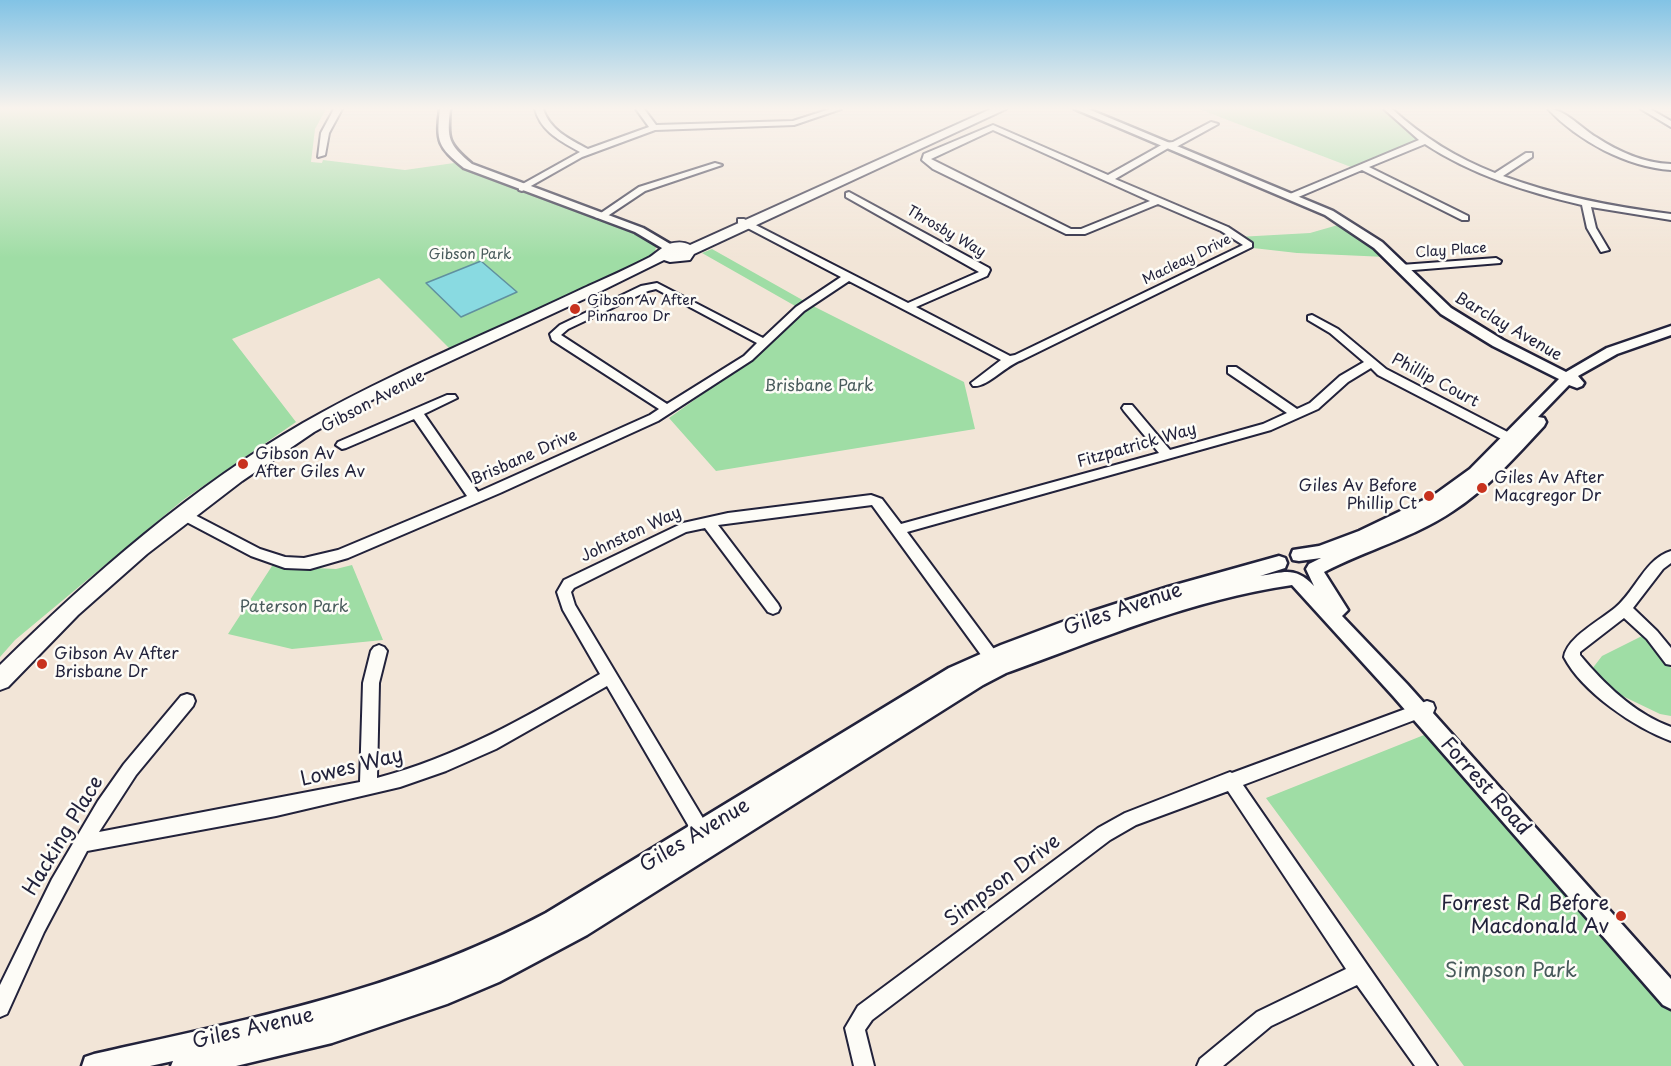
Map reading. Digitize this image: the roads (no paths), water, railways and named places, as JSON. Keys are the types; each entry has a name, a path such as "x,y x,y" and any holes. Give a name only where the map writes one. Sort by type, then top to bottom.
{"main road":[{"name":"Gibson Avenue","path":"744,223 883,159"},
{"name":"Gibson Avenue","path":"0,680 85,597 188,517 285,452 368,402 676,251 888,159"},
{"name":"Gibson Avenue","path":"0,695 83,609 188,517"}],"street":[{"path":"459,159 468,166 522,188 639,230 676,251"},
{"path":"522,188 575,159"},
{"name":"Macleay Drive","path":"926,159 1069,232 1082,232 1157,201"},
{"name":"Macleay Drive","path":"977,383 1009,360 1018,358 1095,322 1244,249 1249,244 1238,237 1062,159"},
{"path":"1108,179 1144,159"},
{"name":"Barclay Avenue","path":"1207,159 1295,195 1353,227 1405,268 1426,295 1451,315 1498,343 1575,378"},
{"path":"1295,195 1382,159"},
{"path":"1456,159 1497,176 1586,203 1671,218"},
{"path":"1497,176 1523,159"},
{"path":"1631,159 1641,163 1671,167"},
{"path":"600,217 642,189 718,165"},
{"path":"1362,167 1466,218"},
{"name":"Throsby Way","path":"849,195 985,270 982,274 908,307"},
{"path":"1586,203 1587,218 1595,238 1604,250"},
{"path":"744,223 1009,360"},
{"name":"Clay Place","path":"1405,268 1496,261"},
{"name":"Brisbane Drive","path":"188,517 275,561 297,564 322,561 343,554 475,498 668,410 720,378 765,343 800,309 848,277"},
{"path":"668,410 556,338 555,334 564,327 645,288 657,286 765,343"},
{"name":"Phillip Court","path":"1312,318 1334,331 1371,363 1402,384 1513,440"},
{"name":"Giles Avenue","path":"183,1066 332,1031 491,974 579,927 705,839 956,674 995,662 1155,598 1218,579 1256,572 1300,572 1405,531 1463,497 1513,440 1575,378 1612,351 1671,330"},
{"name":"Giles Avenue","path":"1575,378 1626,354 1671,338"},
{"name":"Fitzpatrick Way","path":"897,530 1266,427 1314,406 1344,379 1371,363"},
{"path":"1232,370 1296,414"},
{"path":"342,445 451,398"},
{"path":"1128,408 1167,454"},
{"path":"417,414 475,498"},
{"name":"Giles Avenue","path":"1299,555 1320,552 1425,508 1475,473 1513,440"},
{"name":"Johnston Way","path":"705,839 568,606 565,599 566,588 569,584 683,528 708,522 871,500 877,502 995,662"},
{"path":"708,522 774,608"},
{"name":"Forrest Road","path":"1299,555 1309,560 1300,572 1332,615 1423,710 1671,980"},
{"path":"1671,556 1658,565 1624,609 1573,649 1572,657 1616,701 1651,726 1671,734"},
{"path":"1624,609 1652,635 1671,658"},
{"path":"368,788 371,683 379,651"},
{"name":"Lowes Way","path":"83,843 218,820 368,788 415,775 460,758 552,711 610,676"},
{"name":"Hacking Place","path":"0,1007 27,945 83,843 158,731 187,701"},
{"name":"Forrest Road","path":"1423,710 1671,998"},
{"name":"Simpson Drive","path":"864,1066 855,1028 865,1013 1104,834 1131,819 1230,780 1423,710"},
{"path":"1230,780 1360,973 1427,1066"},
{"name":"Giles Avenue","path":"94,1066 329,1012 424,980 529,935 705,839"},
{"path":"1207,1066 1264,1019 1360,973"}],"water":[{"path":"481,261 517,292 461,317 426,283"}],"place":[{"name":"Gibson Av After Pinnaroo Dr","path":"575,309"},
{"name":"Gibson Av After Giles Av","path":"243,464"},
{"name":"Giles Av After Macgregor Dr","path":"1482,488"},
{"name":"Giles Av Before Phillip Ct","path":"1429,496"},
{"name":"Gibson Av After Brisbane Dr","path":"42,664"},
{"name":"Forrest Rd Before Macdonald Av","path":"1621,916"}],"park label":[{"name":"Gibson Park","path":"470,255"},
{"name":"Brisbane Park","path":"819,387"},
{"name":"Paterson Park","path":"294,608"},
{"name":"Simpson Park","path":"1511,971"}]}
